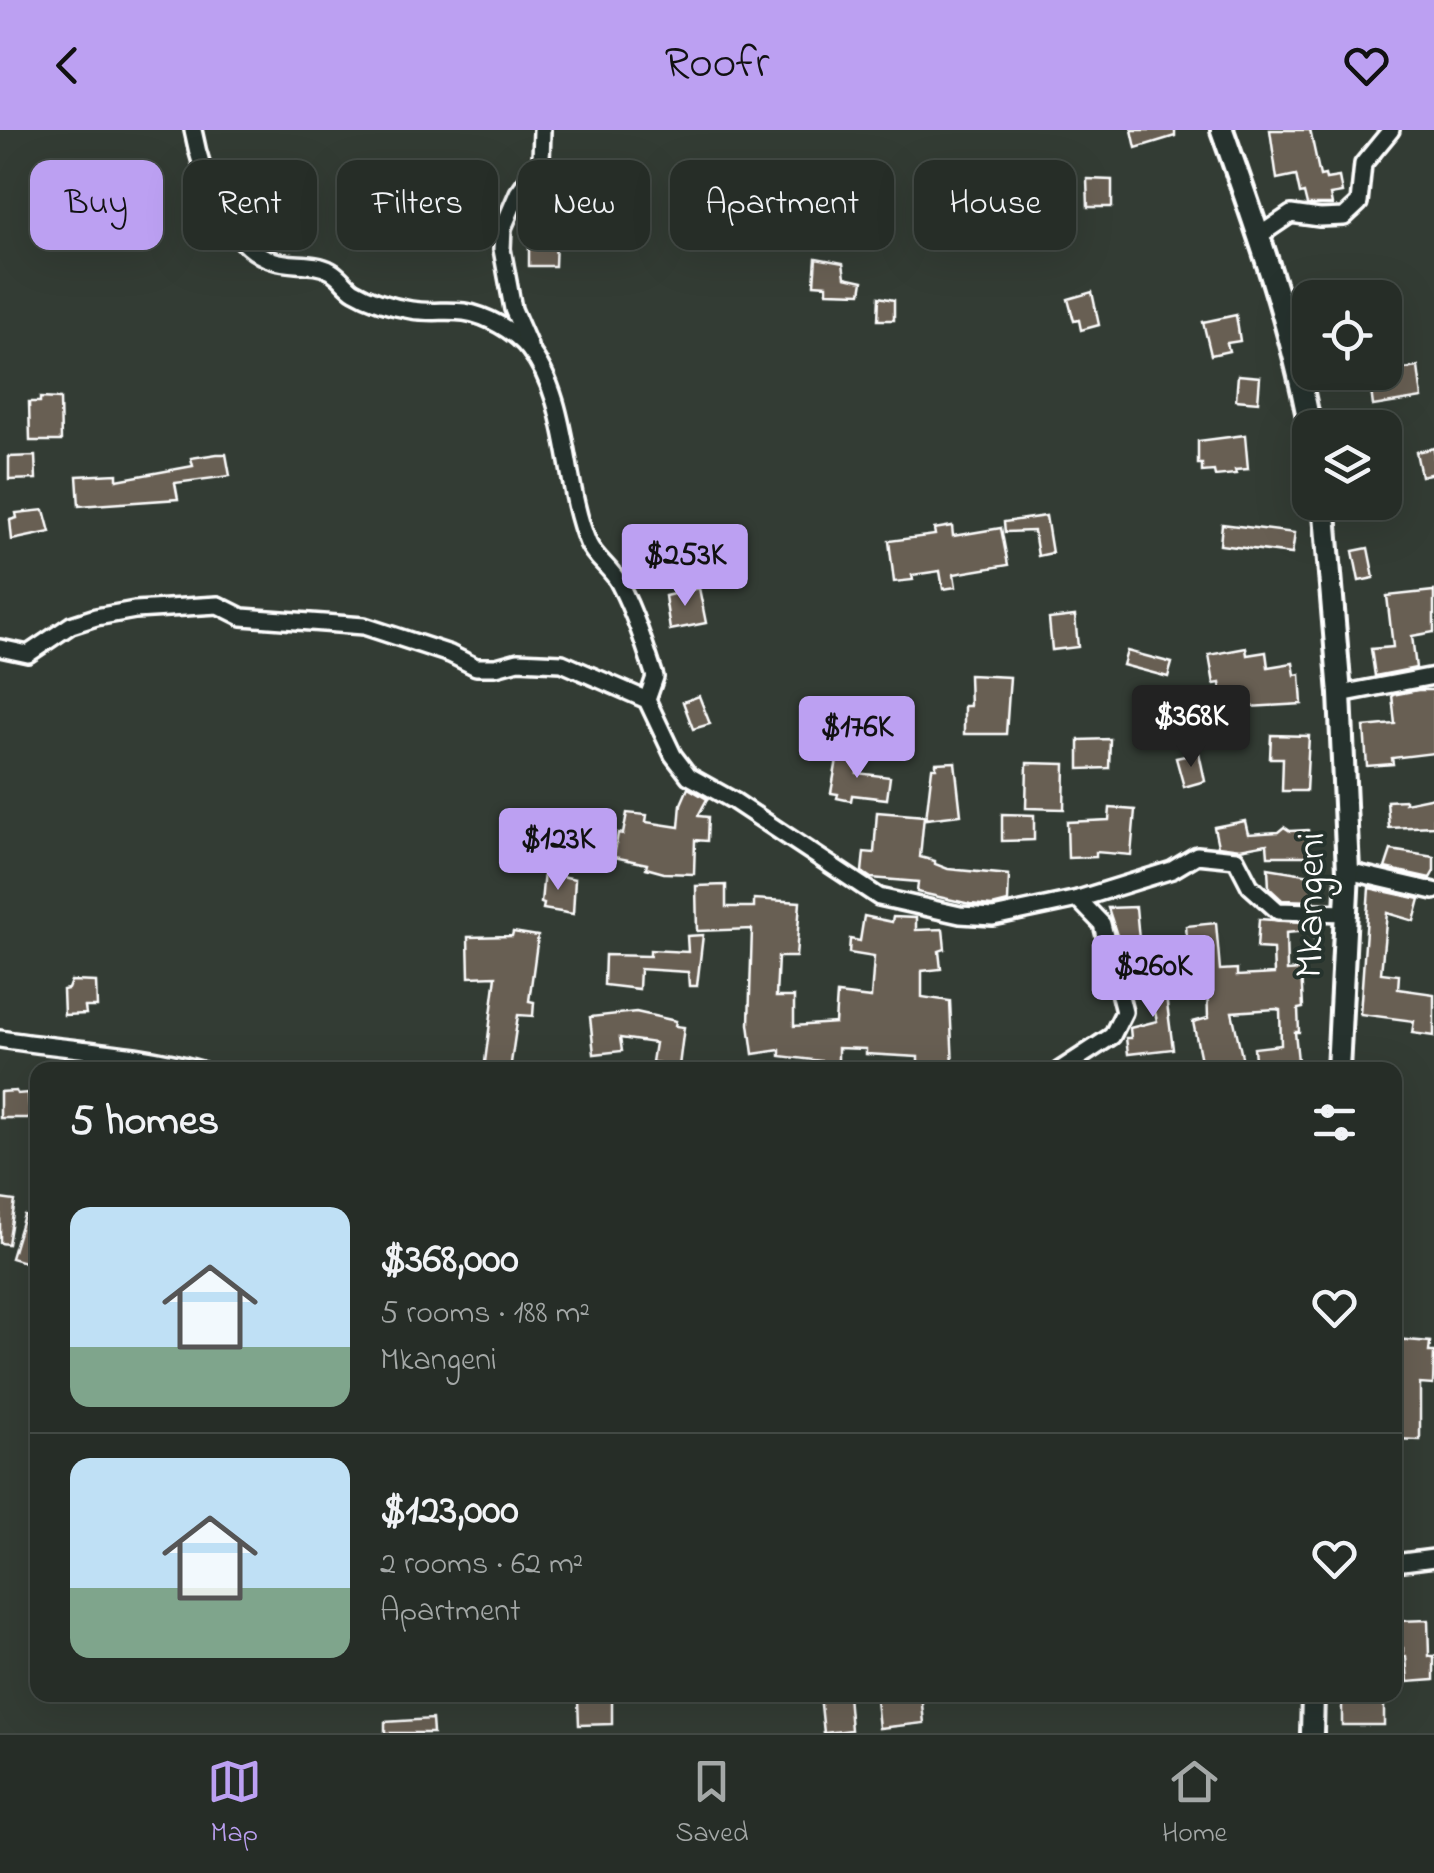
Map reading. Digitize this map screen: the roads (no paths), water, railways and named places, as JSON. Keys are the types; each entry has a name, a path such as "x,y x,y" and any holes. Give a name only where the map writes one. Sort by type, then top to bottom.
{"street":[{"path":"194,130 202,170 221,208 258,256 331,271 353,291 386,305 466,312 508,329 529,349"},
{"path":"542,130 541,161 518,193 503,228 502,248 513,309 557,412 570,490 590,547 619,581 655,677 647,700"},
{"path":"1222,130 1260,235 1298,364 1307,410"},
{"path":"1260,235 1291,214 1344,217 1360,202 1363,164 1391,130"},
{"name":"Mkangeni","path":"1326,520 1340,694 1348,871 1338,1062"},
{"path":"0,648 28,654 71,625 96,617 134,610 218,605 242,617 364,626 409,639 476,667 518,661 562,664 647,700 673,755 690,776 880,897 971,917 993,918 1078,899 1172,870 1198,855 1236,859 1250,886 1278,910 1346,913"},
{"path":"1340,694 1434,676"},
{"path":"1348,871 1434,890"},
{"path":"1072,1062 1112,1036 1124,1012 1102,924 1078,899"},
{"path":"0,1039 102,1049 173,1062"},
{"path":"1402,1562 1434,1558"},
{"path":"1312,1733 1314,1702"}]}
